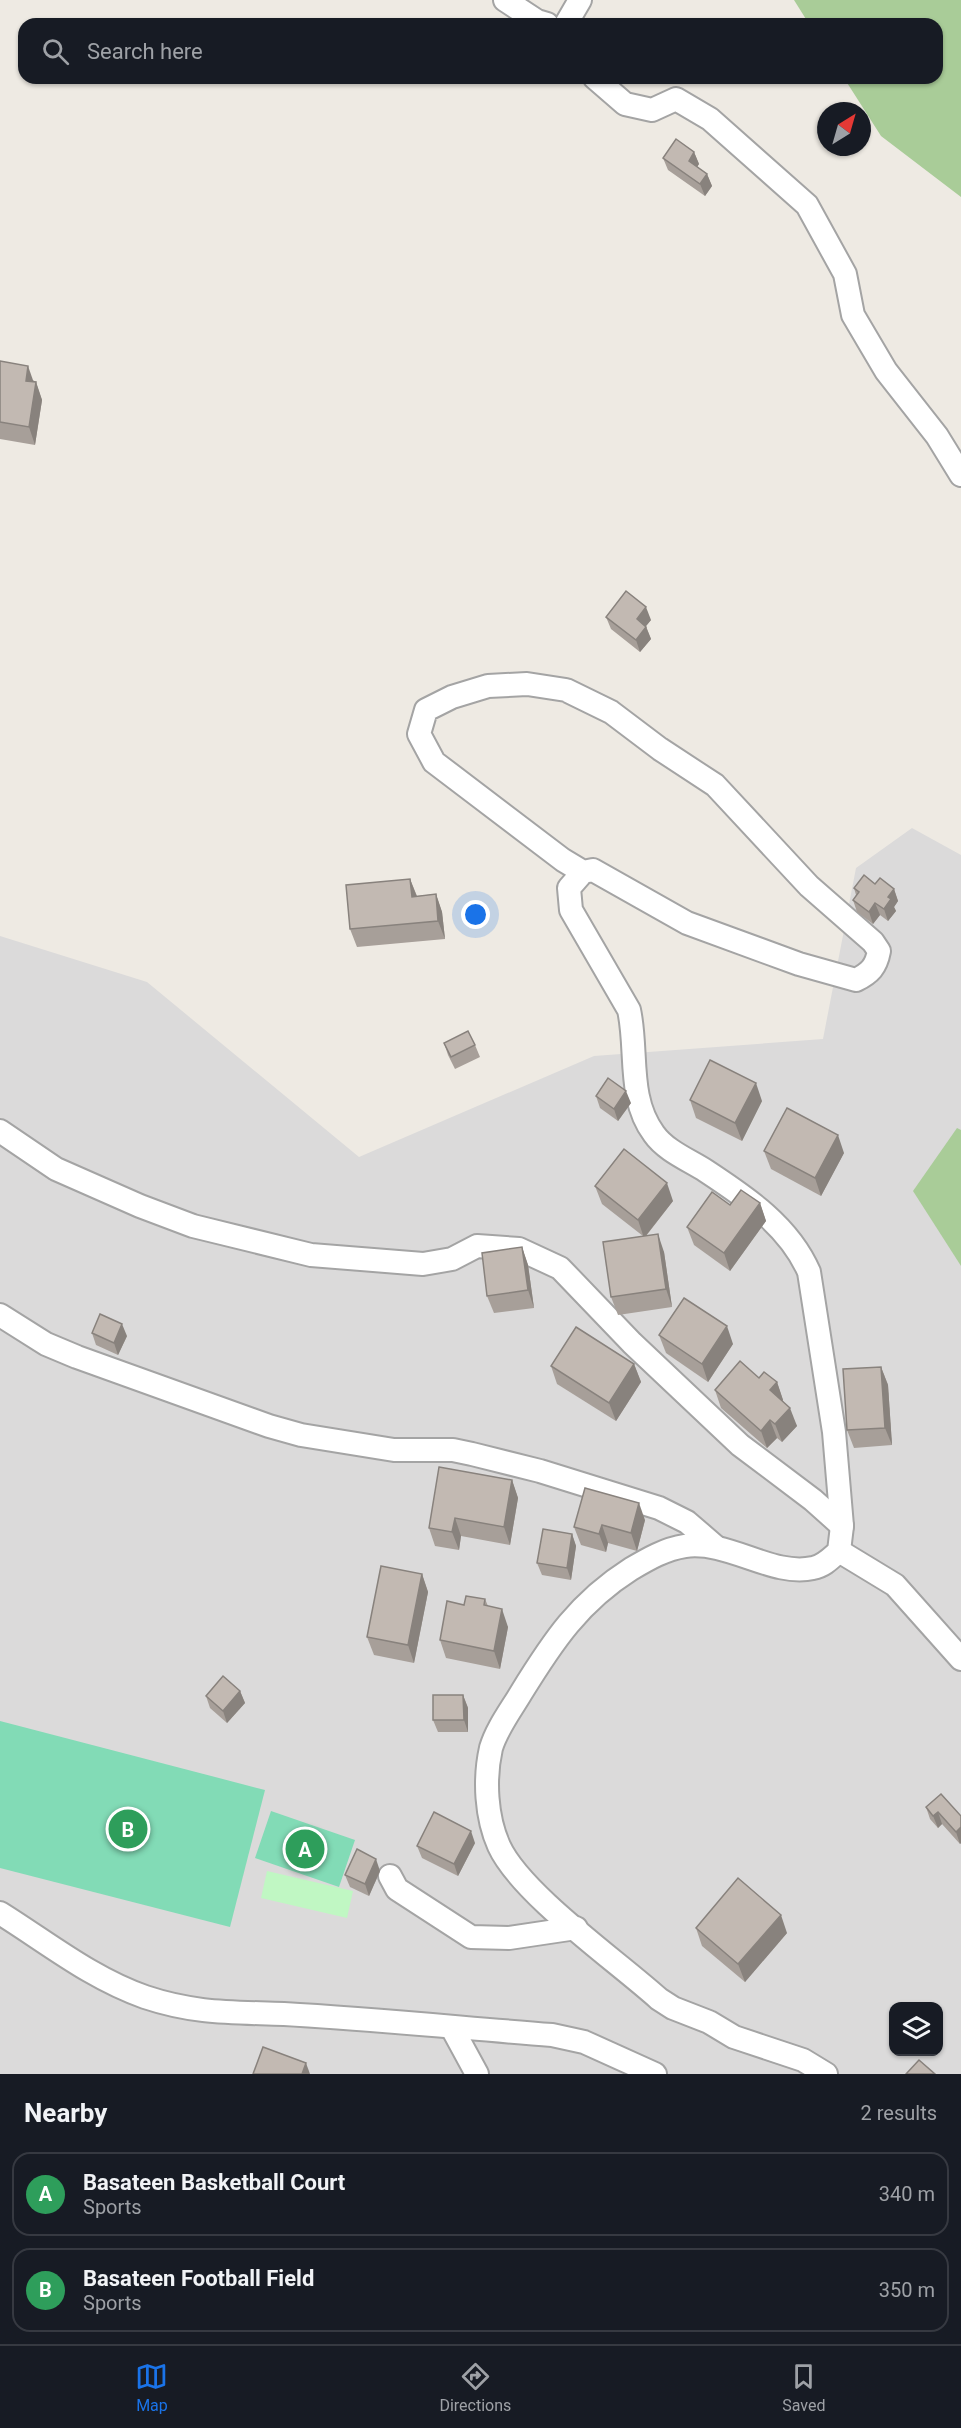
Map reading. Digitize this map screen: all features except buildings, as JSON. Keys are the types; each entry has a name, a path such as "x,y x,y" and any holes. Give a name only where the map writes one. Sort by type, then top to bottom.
{"street":[{"path":"506,0 533,18"},
{"path":"570,18 580,0"},
{"path":"602,84 625,104 652,110 676,99 710,119 807,206 844,274 853,315 886,371 937,436 961,475"},
{"path":"583,872 563,860 434,762 419,734 426,710 452,697 488,686 527,684 566,690 611,712 715,785 809,886 873,942 879,951 877,962 869,974 856,980 829,974 687,923 593,870 583,872 569,888 571,910 629,1010 633,1028 636,1084 641,1106 654,1134 781,1228 799,1248 809,1272 834,1432 842,1526 839,1551 826,1562 813,1568 781,1567 716,1547 685,1546 651,1556 601,1589 580,1607 540,1662 494,1740 487,1783 493,1827 500,1847 513,1867 536,1892 659,1999 673,2008 709,2022 734,2037 803,2060 826,2074"},
{"path":"0,1131 56,1169 140,1206 193,1226 311,1255 423,1264 452,1259 477,1246 519,1249 560,1268 632,1343 740,1445 813,1500 842,1526"},
{"path":"0,1315 46,1344 77,1357 269,1426 302,1435 394,1450 453,1450 540,1472 659,1508 687,1522 716,1547"},
{"path":"839,1551 895,1585 961,1659"},
{"path":"390,1876 397,1889 471,1936 509,1938 576,1928"},
{"path":"0,1913 66,1959 115,1985 174,2006 236,2014 283,2014 552,2035 584,2042 655,2074"},
{"path":"452,2028 477,2074"}],"shaded area":[{"path":"912,828 961,855 961,2074 0,2074 0,936 147,982 359,1157 594,1056 823,1039 856,868"}],"green space":[{"path":"794,0 961,0 961,197 881,136 871,120 871,102 859,102 848,84 943,84 943,18 805,18"},
{"path":"957,1128 961,1130 961,1266 913,1191"},
{"path":"0,1721 265,1790 230,1927 0,1868"},
{"path":"271,1811 355,1840 339,1887 255,1858"},
{"path":"267,1871 353,1891 347,1918 261,1898"}],"place":[{"name":"Basateen Football Field","path":"128,1829"},
{"name":"Basateen Basketball Court","path":"305,1849"}]}
